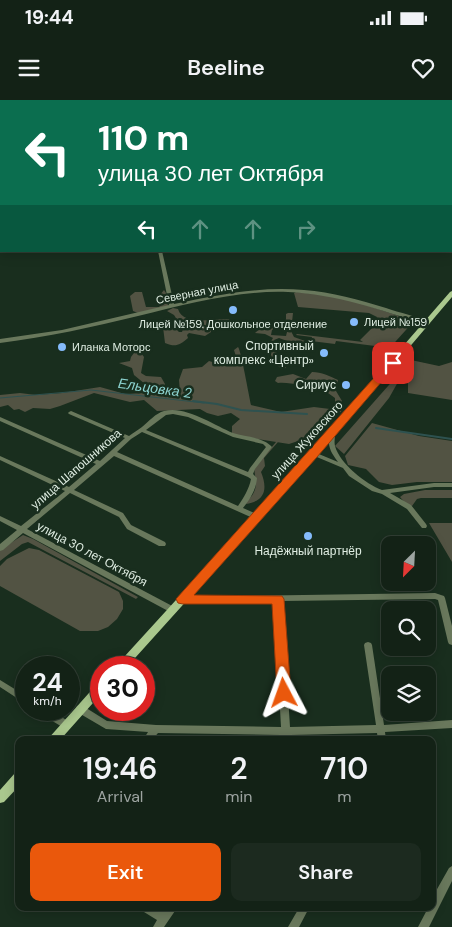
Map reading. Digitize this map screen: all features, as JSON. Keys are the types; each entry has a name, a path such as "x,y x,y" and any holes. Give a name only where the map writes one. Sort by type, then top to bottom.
{"main road":[{"name":"улица Жуковского","path":"130,656 332,434 452,294"},
{"path":"80,709 90,699"},
{"path":"57,736 70,721"},
{"path":"0,798 15,782"}],"street":[{"path":"160,252 172,306"},
{"name":"Северная улица","path":"0,341 35,337 227,295 274,290 296,290 342,297 428,322"},
{"name":"улица Шапошникова","path":"0,548 101,464 129,438 164,413 169,412 205,422 232,435 266,443 269,446 252,469 250,475"},
{"path":"71,413 129,438"},
{"path":"0,419 101,464"},
{"path":"142,430 254,478 250,493 239,508"},
{"path":"332,434 331,444 334,452 346,468 366,486 382,492 409,507 424,526"},
{"path":"113,453 257,517"},
{"path":"314,454 346,468"},
{"path":"0,458 121,515 128,528 162,544"},
{"path":"382,492 434,485 452,485"},
{"name":"улица 30 лет Октября","path":"0,518 173,610"},
{"path":"183,599 435,596 441,598 452,642"},
{"path":"278,599 286,735"},
{"path":"368,645 382,736"},
{"path":"0,684 15,693"},
{"path":"80,709 106,725 286,735 452,724"},
{"path":"60,721 67,725"},
{"path":"150,736 156,729"},
{"path":"436,901 452,871"},
{"path":"151,911 161,923 170,911"},
{"path":"293,927 302,911"},
{"path":"422,927 431,911"}],"green space":[{"path":"164,290 168,306 138,313 133,311 130,296 135,292 142,292 146,307 159,307 161,305 159,296"},
{"path":"294,293 326,295 354,301 414,321 387,351 375,346 336,341 335,344 311,341 312,337 296,335 363,342 360,340 373,327 377,317 369,313 298,307"},
{"path":"173,308 178,309 186,318 192,320 229,319 231,323 210,325 211,332 205,336 189,333 187,335 188,338 182,343 177,345 168,344 165,343 163,327 170,323 179,332 182,332 183,329 174,315 167,311"},
{"path":"293,313 291,331 294,337 305,341 298,345 279,338 274,340 277,345 285,347 284,350 276,352 286,368 282,369 275,363 271,355 270,346 273,338 265,334 255,333 264,325 276,327 272,330 271,335 286,336 287,332 284,324 286,314"},
{"path":"238,347 251,405 281,412 314,407 330,409 335,404 335,398 328,393 327,386 321,382 297,384 278,383 275,381 277,377 293,374 306,379 312,372 316,372 338,380 336,391 342,401 341,412 334,413 331,421 313,430 313,436 289,444 232,435 232,426 240,419 231,413 218,416 200,409 157,411 144,400 130,402 94,393 50,409 33,408 25,412 19,409 14,410 8,405 0,407 0,395 20,393 36,395 100,387 125,394 146,393 145,384 134,375 132,368 119,363 130,361 134,353 141,353 144,357 141,373 146,376 161,377 165,384 165,395 175,396 180,393 179,380 183,369 202,367 209,361 224,365 231,364 237,360 234,350"},
{"path":"411,360 439,366 452,362 452,400 408,393 408,383 398,382 389,398 344,454 335,446"},
{"path":"372,423 419,436 452,441 452,482 417,482 392,485 379,482 366,469 348,465 345,456"},
{"path":"278,442 264,458 265,466 261,472 264,484 263,493 257,500 246,504 255,488 254,468"},
{"path":"425,490 452,490 452,498 421,498 417,499 412,506 406,504 400,497 404,494"},
{"path":"429,523 452,523 452,562"},
{"path":"23,535 138,597 136,599 28,542 22,544 0,561 0,550"},
{"path":"29,548 39,550 119,592 123,601 123,609 117,619 108,627 98,631 80,631 0,586 0,566 7,559"}],"waterway":[{"name":"Ельцовка 2","path":"0,398 91,390 204,403"},
{"name":"Ельцовка 2","path":"193,401 241,410 307,414"},
{"path":"376,428 452,439"}],"place":[{"name":"Лицей №159. Дошкольное отделение","path":"233,310"},
{"name":"Лицей №159","path":"354,322"},
{"name":"Иланка Моторс","path":"62,347"},
{"name":"Спортивный комплекс «Центр»","path":"324,353"},
{"name":"Сириус","path":"346,385"},
{"name":"Надёжный партнёр","path":"308,536"}],"route":[{"path":"284,693 278,599 183,599 393,363"}]}
